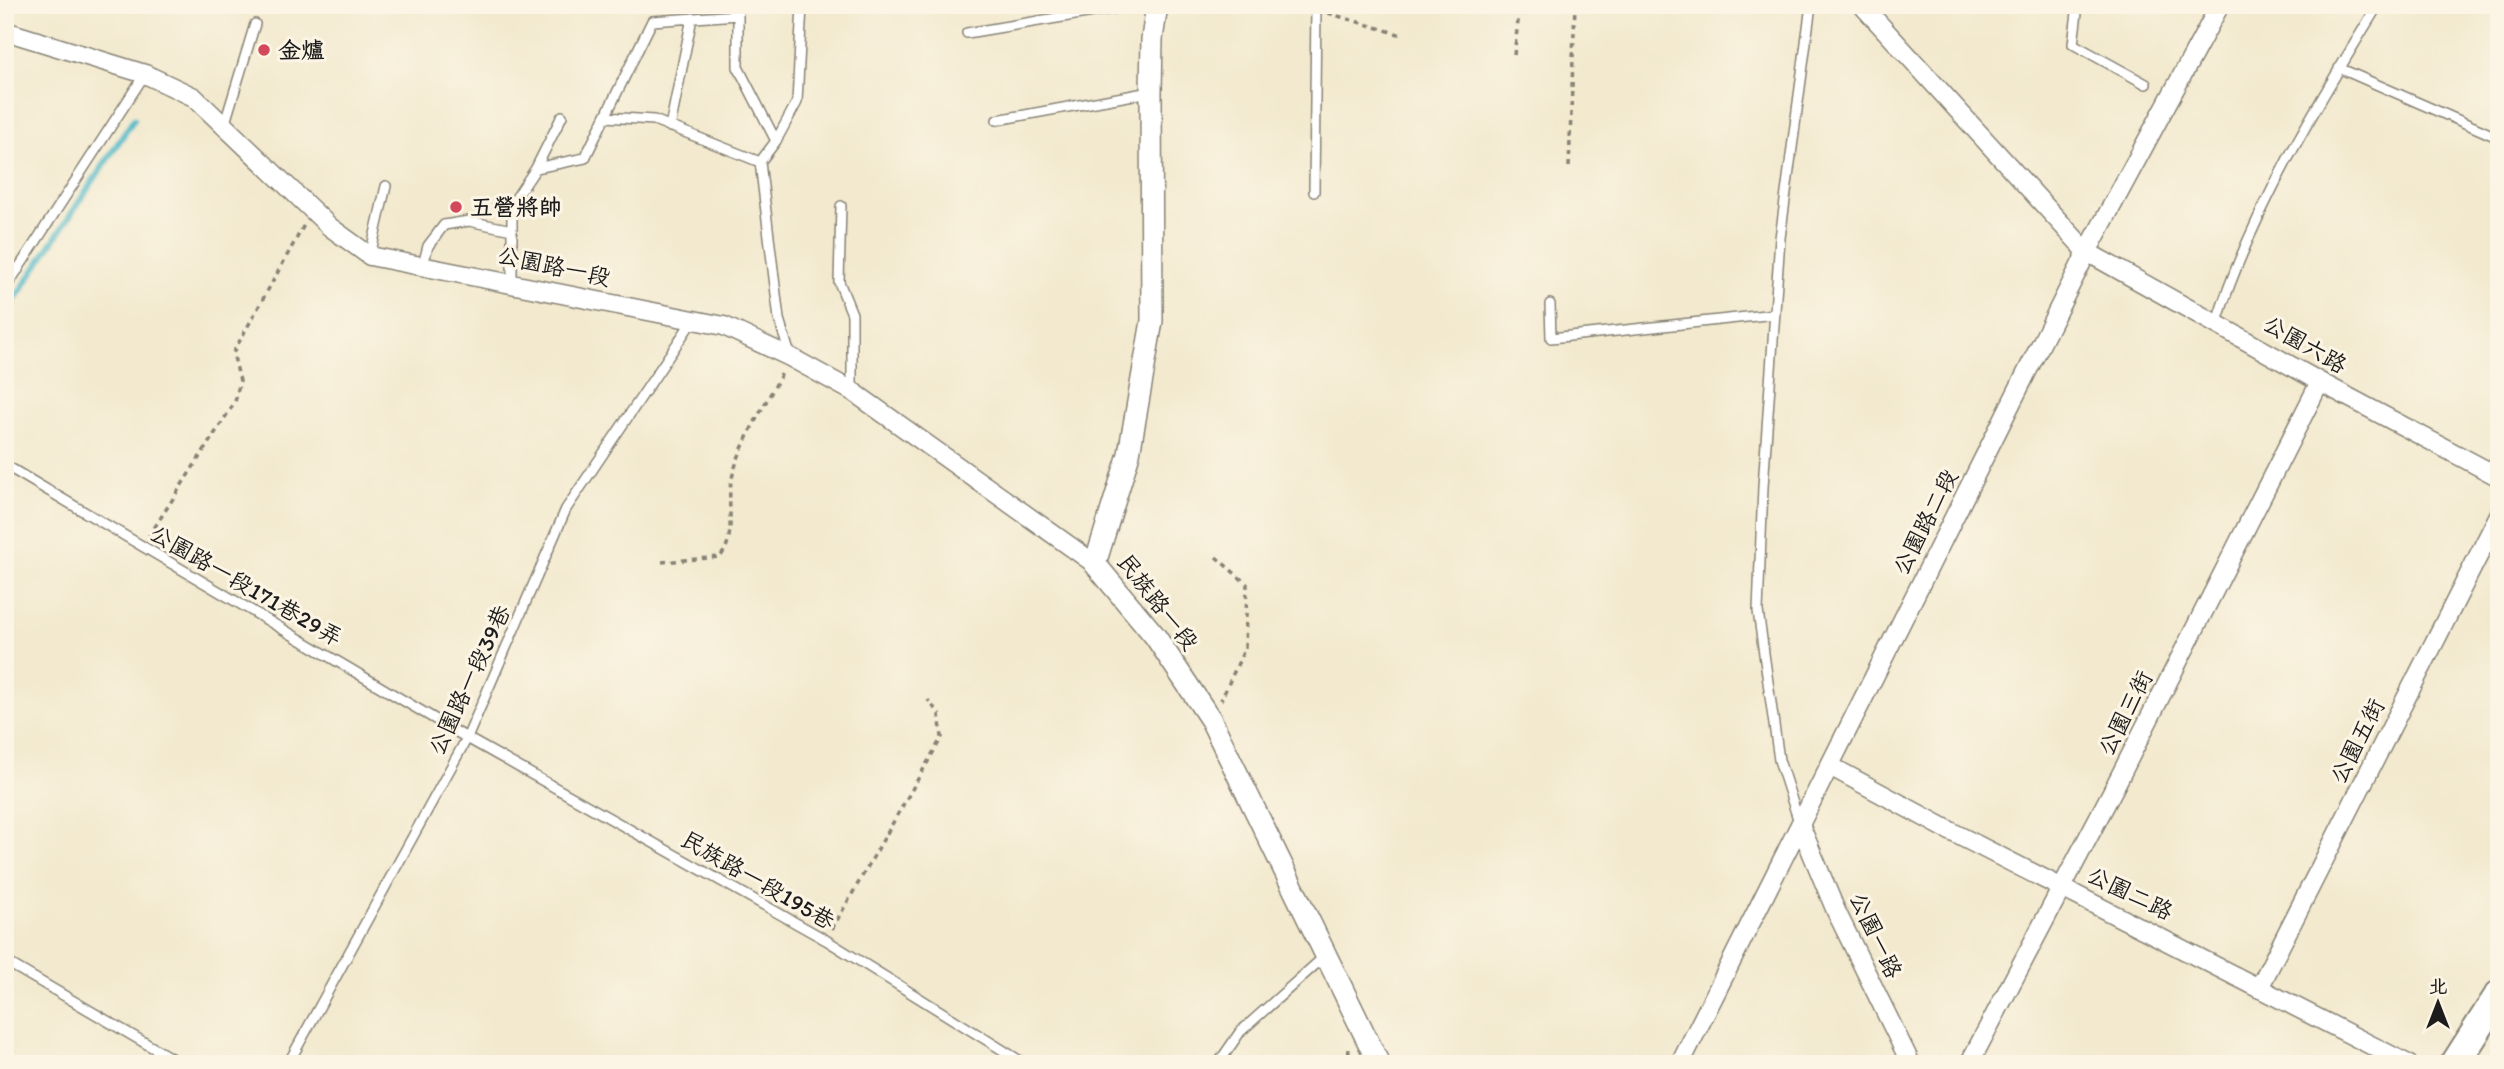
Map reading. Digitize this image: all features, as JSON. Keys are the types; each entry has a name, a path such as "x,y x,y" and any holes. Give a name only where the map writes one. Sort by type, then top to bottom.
{"main road":[{"path":"2455,1064 2499,995"}],"street":[{"name":"民族路一段","path":"1157,5 1152,39 1151,92 1152,321 1129,454 1095,564 1155,636 1211,720 1379,1064"},
{"name":"公園六路","path":"1862,5 2088,252 2320,382 2499,477"},
{"name":"公園路二段","path":"1680,1064 2088,252 2220,5"},
{"name":"公園路一段","path":"5,31 145,74 194,97 313,210 370,256 724,326 790,357 852,391 904,432 1095,564"},
{"name":"公園三街","path":"1969,1064 2132,753 2320,382"},
{"name":"公園五街","path":"2259,988 2499,515"},
{"name":"公園二路","path":"1830,766 2408,1064"},
{"name":"公園一路","path":"1801,827 1836,911 1910,1064"}],"lane":[{"path":"790,357 779,319 760,162 776,141 797,102 802,5"},
{"path":"967,33 1135,5"},
{"path":"1801,827 1779,760 1758,611 1763,487 1780,238 1811,5"},
{"path":"2078,5 2073,44 2146,84"},
{"path":"2217,322 2230,281 2339,68 2378,5"},
{"path":"1314,192 1316,7"},
{"path":"536,168 585,158 652,21 738,10 738,67 776,141"},
{"path":"670,127 692,18"},
{"path":"224,125 255,23"},
{"path":"2339,68 2499,138"},
{"path":"5,289 145,74"},
{"path":"997,120 1151,92"},
{"path":"512,282 512,204 536,168 562,116"},
{"path":"605,117 654,120 760,162"},
{"path":"370,256 386,186"},
{"path":"841,206 839,282 852,314 852,391"},
{"path":"423,265 428,246 444,225 469,221 512,230"},
{"path":"5,263 18,270"},
{"path":"1550,304 1551,338 1775,314"},
{"name":"公園路一段39巷","path":"288,1064 467,737 566,509 693,319"},
{"name":"公園路一段171巷29弄","path":"5,465 467,737"},
{"name":"民族路一段195巷","path":"467,737 826,940 1025,1064"},
{"path":"1218,1064 1240,1032 1326,954"},
{"path":"5,961 181,1064"}],"path":[{"path":"1514,55 1520,5"},
{"path":"1569,167 1575,5"},
{"path":"1316,7 1402,35"},
{"path":"142,546 235,402 240,380 233,353 313,210"},
{"path":"662,562 720,557 729,547 731,481 739,455 790,357"},
{"path":"1211,720 1245,648 1247,584 1216,557"},
{"path":"826,940 942,737 939,714 928,700"}],"waterway":[{"path":"5,314 134,119"}],"place":[{"name":"金爐","path":"264,50"},
{"name":"五營將帥","path":"456,207"}]}
